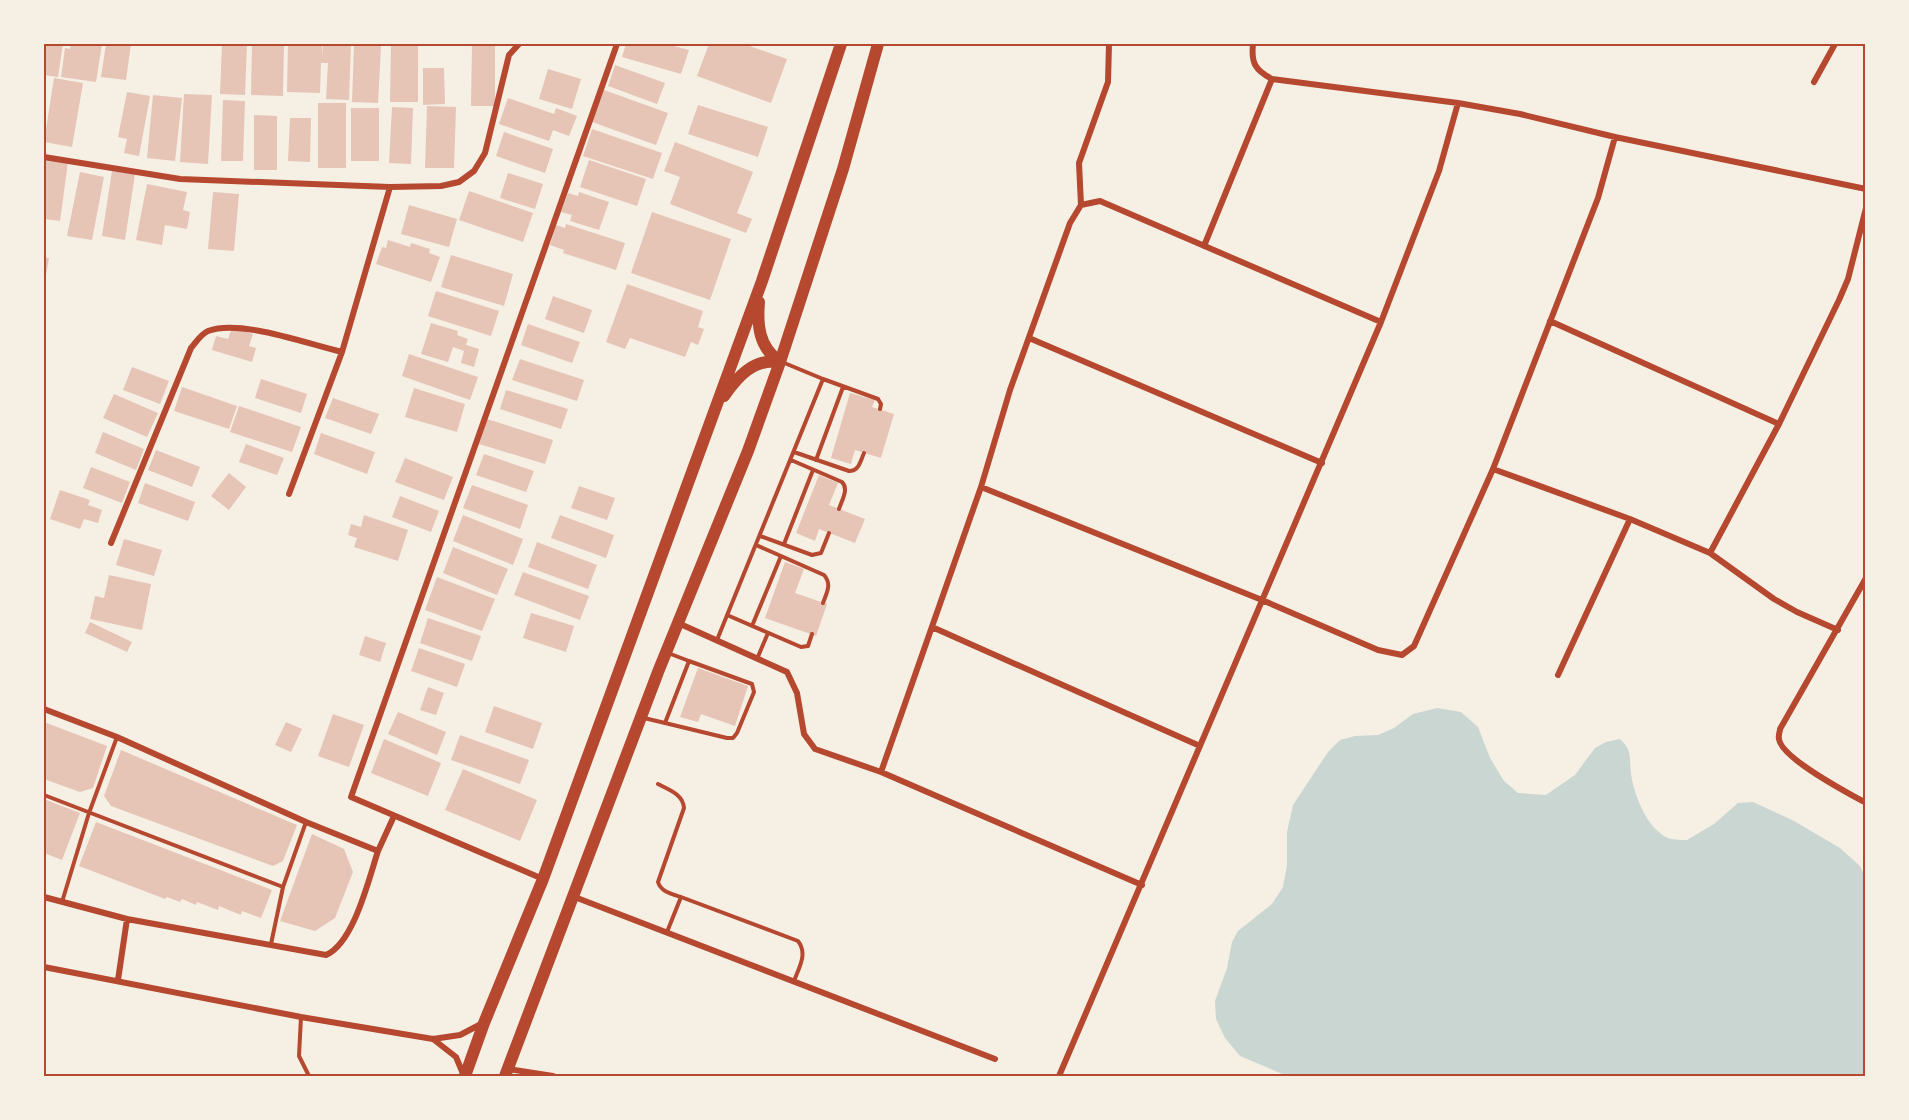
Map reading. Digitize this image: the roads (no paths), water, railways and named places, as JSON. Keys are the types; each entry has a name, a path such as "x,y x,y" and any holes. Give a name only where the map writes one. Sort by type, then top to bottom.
{"main road":[{"path":"464,1077 543,879 762,281 841,44"},
{"path":"506,1073 640,717 748,451 780,362 843,169 878,44"},
{"path":"762,281 758,316 760,336 767,350 780,362"},
{"path":"713,413 733,384 750,368 770,360 780,362"}],"street":[{"path":"44,158 180,179 390,187 441,186 459,182 474,171 485,153 509,55 519,44"},
{"path":"543,879 351,797 617,44"},
{"path":"881,772 981,487 1010,390 1070,223 1081,204 1078,163 1108,82 1108,44"},
{"path":"1253,44 1254,64 1260,73 1272,79 1458,103 1520,114 1615,137 1866,189"},
{"path":"1814,82 1835,44"},
{"path":"1204,246 1272,79"},
{"path":"1059,1077 1381,322 1439,171 1458,103"},
{"path":"981,487 1262,600 1377,650 1402,655 1414,646 1493,469 1598,198 1615,137"},
{"path":"289,494 342,352 390,187"},
{"path":"1081,204 1100,201 1381,322"},
{"path":"1710,553 1779,424 1828,324 1848,279 1866,208"},
{"path":"1550,321 1779,424"},
{"path":"111,543 191,348 205,332 228,327 342,352"},
{"path":"1029,338 1322,463"},
{"path":"1493,469 1630,519 1710,553 1774,599 1838,630"},
{"path":"1558,675 1630,519"},
{"path":"1866,578 1780,729 1779,739 1783,748 1803,766 1866,803"},
{"path":"678,623 787,672 797,693 804,735 815,749 881,772 1142,885"},
{"path":"932,627 1200,746"},
{"path":"44,709 117,737 306,822 378,851"},
{"path":"44,897 127,919 326,955 333,952 356,918 378,851 393,816"},
{"path":"572,896 994,1059"},
{"path":"118,980 127,919"},
{"path":"44,967 301,1017 433,1039 460,1035 484,1023"},
{"path":"433,1039 456,1057 464,1077"},
{"path":"506,1073 553,1077"}],"lane":[{"path":"780,362 878,399 882,404 880,410"},
{"path":"717,640 823,379"},
{"path":"816,460 843,387"},
{"path":"794,452 849,471 858,468 864,453"},
{"path":"791,460 846,485 839,509"},
{"path":"784,544 813,469"},
{"path":"760,536 812,555 818,555 829,533"},
{"path":"756,545 824,575 829,585 823,603"},
{"path":"752,626 781,556"},
{"path":"728,615 804,648 812,634"},
{"path":"757,658 768,633"},
{"path":"640,717 733,738 754,692 752,684 666,652"},
{"path":"664,723 689,661"},
{"path":"62,902 89,813 117,737"},
{"path":"658,784 680,795 684,801 684,808 658,882 659,887 664,891 798,941 802,946 803,955 794,981"},
{"path":"44,795 283,887"},
{"path":"271,944 283,887 306,822"},
{"path":"667,932 681,897"},
{"path":"301,1017 299,1056 309,1077"}]}
